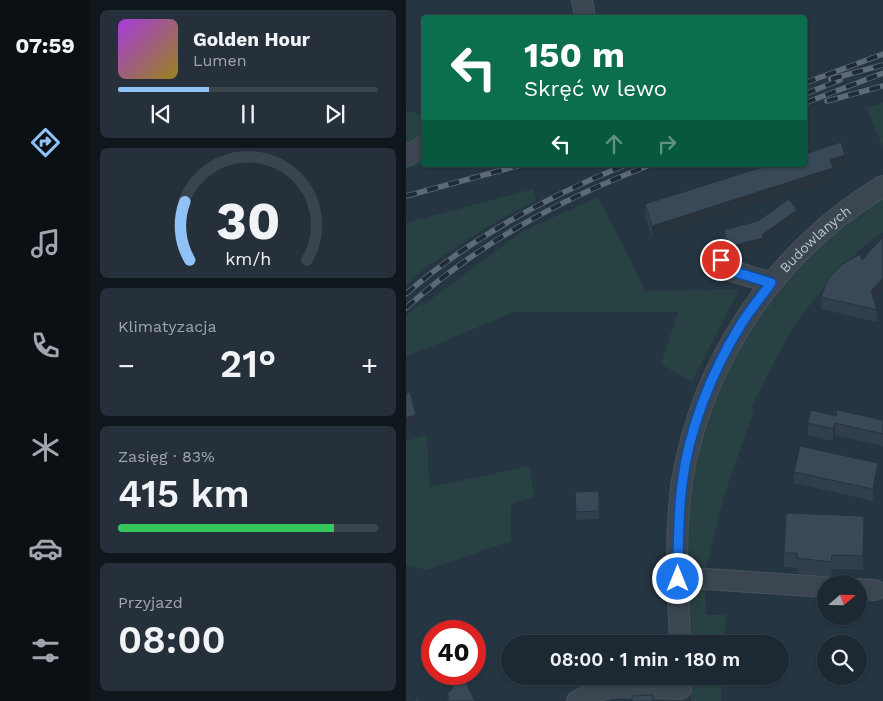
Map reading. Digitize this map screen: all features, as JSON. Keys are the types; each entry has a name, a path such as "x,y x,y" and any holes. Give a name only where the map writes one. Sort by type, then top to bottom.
{"street":[{"path":"582,0 584,15"},
{"path":"406,156 421,148"},
{"name":"Budowlanych","path":"680,635 678,527 682,482 693,432 706,394 720,363 740,325 771,283 821,230 883,186"},
{"path":"721,260 723,267 729,270 771,283"},
{"path":"678,579 817,586"},
{"path":"577,701 598,691 615,687 681,689"}],"green space":[{"path":"883,103 883,147 866,108"},
{"path":"406,111 421,114 421,165 406,169"},
{"path":"533,189 536,200 484,229 422,270 406,286 406,223"},
{"path":"598,197 646,291 739,289 692,382 661,364 678,312 514,312 406,357 406,316 421,303 423,305 523,231"},
{"path":"883,198 883,232 846,263 803,314 782,346 751,407 754,410 723,499 705,573 706,615 725,615 724,635 690,635 687,560 690,500 701,441 717,395 740,344 778,290 818,246 858,214"},
{"path":"427,435 429,487 530,466 534,496 511,505 511,541 426,570 406,565 406,441"},
{"path":"691,685 722,685 721,701 691,701"}],"building":[{"path":"841,142 845,155 830,160 833,168 652,226 645,204 763,167 807,167 807,153"},
{"path":"789,199 797,210 762,235 763,238 731,246 727,242 724,230 758,221"},
{"path":"883,238 883,278 871,291 877,310 821,297 833,273 843,264 860,254 862,260"},
{"path":"410,392 416,415 406,418 406,393"},
{"path":"811,410 836,416 837,410 883,420 883,434 835,423 833,429 808,423"},
{"path":"800,446 878,463 873,489 794,472"},
{"path":"599,491 599,511 576,512 575,492"},
{"path":"786,513 864,516 863,556 832,555 831,562 797,558 797,553 784,553"},
{"path":"453,685 467,685 475,701 444,701 449,699 447,693 451,691"},
{"path":"653,695 653,701 632,701 632,696"}],"railway":[{"path":"807,82 883,54"},
{"path":"831,79 883,65"},
{"path":"807,102 883,73"},
{"path":"807,93 840,80"},
{"path":"827,101 883,86"},
{"path":"406,196 514,167"},
{"path":"406,294 456,255 510,220 620,167"},
{"path":"406,308 462,263 521,225 584,193 645,167"}],"route":[{"path":"678,579 678,527 682,482 693,432 706,394 720,363 740,325 771,283 729,270 723,267 721,260"}]}
